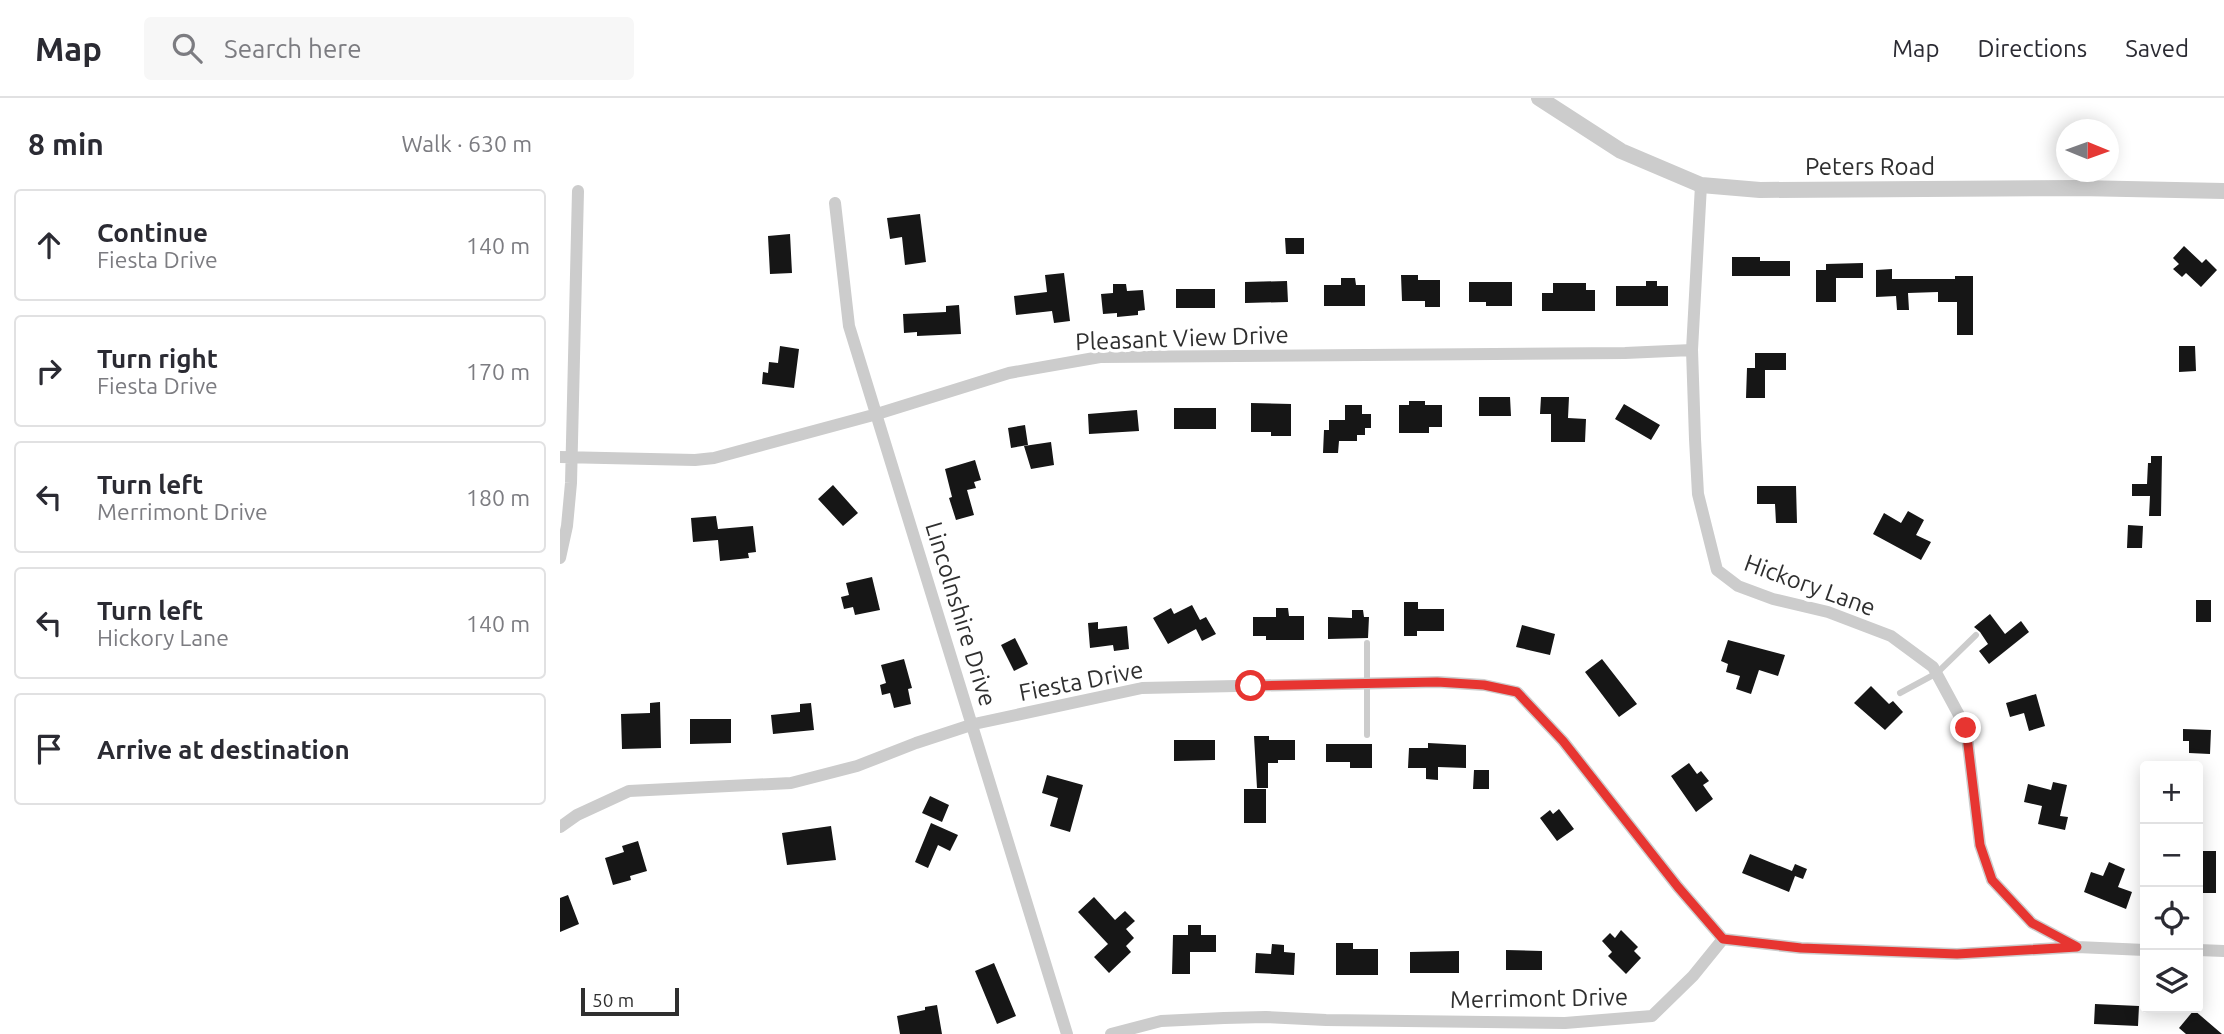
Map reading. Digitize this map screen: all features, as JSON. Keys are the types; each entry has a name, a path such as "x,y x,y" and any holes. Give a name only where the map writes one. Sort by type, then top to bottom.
{"street":[{"name":"Peters Road","path":"1539,98 1621,151 1701,185 1760,190 2079,188 2224,191"},
{"name":"Hickory Lane","path":"1701,185 1692,350 1698,494 1717,570 1738,586 1773,599 1828,612 1891,636 1933,667 1966,728 1980,845 1992,880 2032,923 2077,947"},
{"path":"560,558 567,526 566,457 578,191"},
{"name":"Lincolnshire Drive","path":"835,203 849,326 974,724 1067,1034"},
{"name":"Pleasant View Drive","path":"566,457 695,460 714,457 877,414 1009,373 1100,357 1625,353 1692,350"},
{"name":"Fiesta Drive","path":"560,827 577,815 629,791 791,783 857,766 974,724 1142,688 1437,682 1484,685 1517,692 1563,741 1678,887 1723,939"},
{"path":"1723,939 1801,948 1957,954 2077,947 2140,950"},
{"name":"Merrimont Drive","path":"1111,1034 1161,1021 1266,1017 1521,1029 1652,1016 1693,976 1723,939"},
{"path":"2203,950 2224,951"}],"lane":[{"path":"1900,693 1937,673 1976,635"},
{"path":"1367,643 1367,735"}],"building":[{"path":"920,214 926,262 905,265 902,237 890,239 887,218"},
{"path":"790,234 792,273 770,274 768,236"},
{"path":"1285,238 1304,238 1304,254 1286,254"},
{"path":"2184,246 2202,263 2206,259 2217,270 2201,287 2186,273 2182,277 2173,269 2179,264 2173,258"},
{"path":"1732,257 1790,261 1790,276 1732,276"},
{"path":"1863,263 1863,278 1836,278 1836,302 1816,302 1816,270 1826,270 1826,264"},
{"path":"1892,269 1892,279 1955,279 1955,276 1973,276 1973,335 1957,335 1957,302 1938,302 1938,292 1908,293 1909,310 1897,310 1896,296 1876,297 1876,270"},
{"path":"1064,273 1070,321 1054,323 1052,311 1016,315 1014,296 1047,292 1045,275"},
{"path":"1401,275 1418,275 1418,280 1440,280 1440,307 1425,307 1425,301 1402,301"},
{"path":"1341,278 1355,278 1356,285 1365,285 1365,306 1324,306 1324,285 1341,285"},
{"path":"1287,281 1288,302 1245,303 1245,282"},
{"path":"1646,281 1657,281 1657,286 1668,286 1668,306 1616,306 1616,286 1646,286"},
{"path":"1469,282 1512,282 1512,306 1486,306 1486,302 1469,302"},
{"path":"1553,283 1586,283 1586,290 1595,290 1595,311 1542,311 1542,293 1553,293"},
{"path":"1113,284 1126,284 1127,291 1143,290 1145,310 1138,311 1138,315 1117,317 1117,313 1103,314 1101,294 1113,293"},
{"path":"1176,289 1215,289 1215,308 1176,308"},
{"path":"959,305 961,334 917,336 917,332 904,333 903,314 946,312 946,306"},
{"path":"780,346 799,349 794,388 762,384 763,372 768,373 769,362 778,363"},
{"path":"2179,346 2195,346 2196,371 2179,372"},
{"path":"1755,353 1786,353 1786,370 1765,370 1765,398 1746,398 1747,368 1755,368"},
{"path":"1479,397 1510,397 1511,416 1479,416"},
{"path":"1541,397 1569,397 1568,418 1586,419 1585,442 1551,442 1551,414 1540,414"},
{"path":"1409,401 1442,405 1442,427 1429,427 1429,433 1399,433 1399,405 1409,405"},
{"path":"1251,403 1291,404 1291,436 1251,432"},
{"path":"1624,404 1660,425 1651,440 1615,419"},
{"path":"1345,405 1362,405 1362,414 1371,414 1371,428 1365,428 1365,435 1357,435 1357,441 1339,441 1338,453 1323,453 1324,430 1329,430 1329,420 1345,420"},
{"path":"1174,408 1216,408 1216,429 1174,429"},
{"path":"1137,410 1139,431 1089,434 1088,414"},
{"path":"1025,425 1028,445 1011,448 1008,428"},
{"path":"1051,442 1054,465 1031,469 1024,446"},
{"path":"2151,456 2162,456 2161,516 2149,516 2150,496 2132,496 2132,484 2147,484"},
{"path":"975,460 981,480 974,482 976,488 967,490 974,515 956,520 949,498 952,497 945,469"},
{"path":"833,485 858,513 843,526 818,499"},
{"path":"1757,486 1796,486 1797,523 1776,523 1775,504 1757,504"},
{"path":"1908,511 1924,520 1916,535 1931,542 1921,560 1873,534 1884,513 1901,523"},
{"path":"716,516 718,529 753,526 756,552 748,553 749,558 720,561 718,540 693,542 691,518"},
{"path":"2128,525 2143,526 2142,548 2127,548"},
{"path":"872,577 880,610 855,615 853,607 844,609 841,597 849,595 846,583"},
{"path":"2196,600 2211,600 2211,622 2196,622"},
{"path":"1404,602 1418,602 1418,609 1444,609 1444,631 1417,631 1417,636 1404,636"},
{"path":"1192,605 1200,620 1206,617 1216,634 1202,641 1196,629 1168,644 1153,618 1171,608 1174,614"},
{"path":"1276,608 1288,608 1289,616 1304,616 1304,640 1266,640 1266,636 1253,636 1253,617 1276,617"},
{"path":"1352,610 1363,610 1364,617 1369,617 1368,638 1328,639 1328,617 1352,618"},
{"path":"1990,614 2005,634 2021,621 2029,632 1989,664 1979,651 1988,644 1974,627"},
{"path":"1098,622 1098,629 1127,626 1129,649 1114,651 1113,645 1090,648 1088,623"},
{"path":"1522,625 1555,634 1550,655 1516,647"},
{"path":"1015,638 1028,664 1014,671 1001,645"},
{"path":"1728,640 1785,655 1778,676 1759,670 1751,694 1736,689 1740,676 1726,672 1728,664 1721,661"},
{"path":"904,659 912,688 908,689 911,704 894,708 890,693 882,695 880,685 886,683 881,665"},
{"path":"1602,659 1637,704 1619,717 1585,672"},
{"path":"1871,686 1889,704 1893,701 1903,712 1885,730 1854,703"},
{"path":"2036,694 2045,726 2029,731 2024,713 2010,717 2006,703"},
{"path":"660,702 661,748 622,749 621,714 650,713 650,703"},
{"path":"811,703 814,730 773,734 771,715 800,712 800,704"},
{"path":"690,719 731,719 731,743 690,744"},
{"path":"2183,729 2211,730 2210,754 2189,753 2189,741 2183,741"},
{"path":"1254,736 1269,736 1269,740 1295,740 1295,760 1268,763 1268,788 1257,788"},
{"path":"1174,740 1215,740 1215,760 1174,761"},
{"path":"1428,743 1466,745 1466,768 1438,767 1438,780 1426,779 1426,768 1408,768 1409,748 1428,748"},
{"path":"1326,744 1372,744 1372,768 1350,768 1350,762 1326,762"},
{"path":"1689,763 1697,774 1701,771 1709,781 1703,785 1713,799 1696,812 1671,776"},
{"path":"1474,770 1489,770 1489,789 1473,789"},
{"path":"1047,775 1083,785 1070,832 1050,826 1058,798 1042,793"},
{"path":"2053,782 2067,785 2060,816 2068,817 2065,830 2038,824 2042,806 2024,802 2028,784 2051,790"},
{"path":"1244,789 1266,789 1266,823 1244,823"},
{"path":"930,796 949,805 942,822 922,813"},
{"path":"1559,809 1574,829 1557,841 1540,818 1550,810 1553,814"},
{"path":"931,823 958,835 950,851 938,845 928,868 915,862"},
{"path":"831,826 836,860 787,865 782,833"},
{"path":"638,841 647,871 630,876 631,880 613,885 605,858 624,852 622,846"},
{"path":"2203,851 2216,851 2216,893 2203,893"},
{"path":"1750,854 1792,871 1795,864 1807,869 1803,879 1795,876 1789,892 1742,873"},
{"path":"2109,862 2125,869 2118,887 2132,892 2126,909 2084,892 2091,872 2103,876"},
{"path":"568,895 579,924 560,932 560,898"},
{"path":"1094,897 1115,920 1125,911 1135,921 1126,929 1134,938 1126,946 1131,952 1109,973 1094,957 1108,944 1078,912"},
{"path":"1188,925 1201,925 1201,935 1216,935 1216,952 1190,952 1190,974 1172,974 1173,935 1188,935"},
{"path":"1621,930 1638,947 1634,951 1641,958 1626,974 1608,956 1612,952 1602,941 1610,933 1615,938"},
{"path":"1336,943 1353,943 1353,949 1378,949 1378,975 1336,975"},
{"path":"1272,944 1284,945 1284,952 1295,953 1294,975 1255,973 1256,953 1271,954"},
{"path":"1506,950 1542,951 1542,970 1506,970"},
{"path":"1459,951 1459,973 1410,973 1410,952"},
{"path":"994,963 1016,1016 997,1024 975,971"},
{"path":"2095,1004 2139,1006 2138,1026 2094,1024"},
{"path":"937,1005 942,1034 900,1034 897,1016"},
{"path":"2192,1013 2198,1013 2222,1034 2186,1034 2179,1028"}],"route":[{"path":"1251,686 1437,682 1484,685 1517,692 1563,741 1678,887 1723,939 1801,948 1957,954 2077,947 2032,923 1992,880 1980,845 1966,728"}]}
